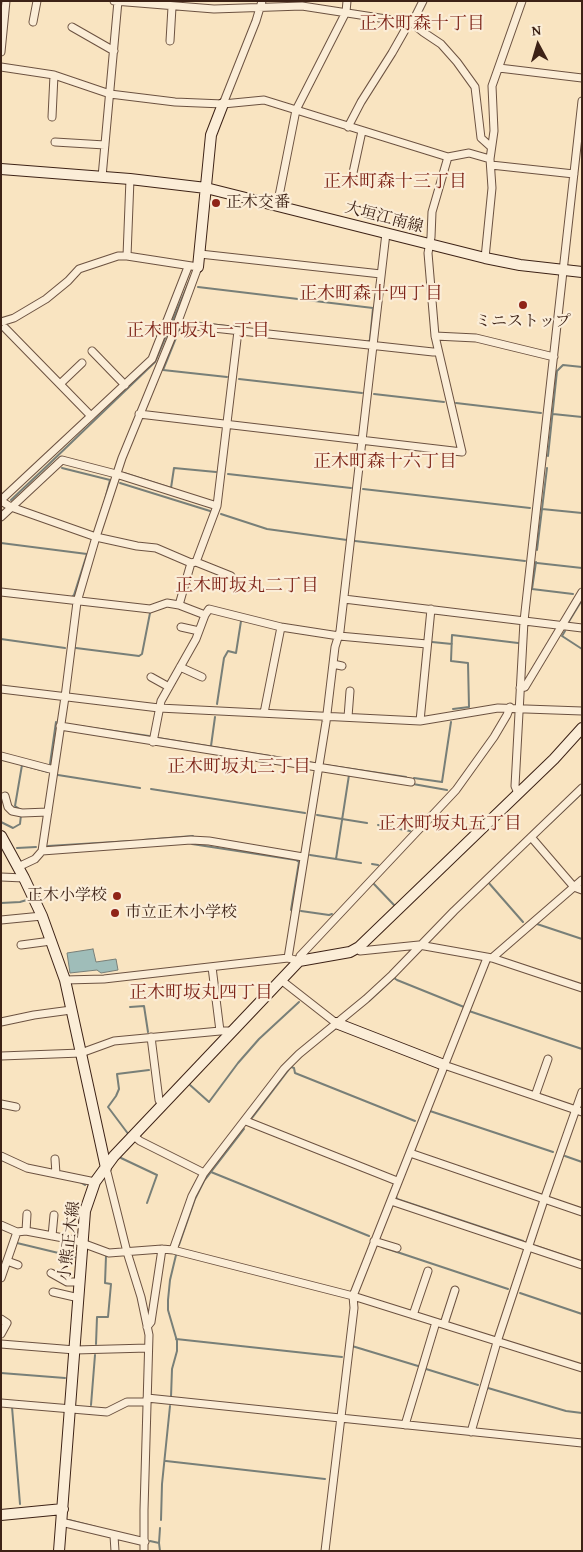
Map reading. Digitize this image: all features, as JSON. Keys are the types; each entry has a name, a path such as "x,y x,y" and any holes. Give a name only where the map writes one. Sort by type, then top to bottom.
{"main road":[{"path":"193,267 200,254 211,134 223,104"},
{"name":"大垣江南線","path":"1,169 130,179 206,188 485,258 520,265 582,272"},
{"path":"299,961 350,952 359,947 554,759 582,728"},
{"path":"1,836 42,916 65,980 106,1168"},
{"name":"小熊正木線","path":"59,1551 86,1211 95,1182 114,1156 299,961"},
{"path":"336,1023 444,1065"},
{"path":"1,1515 63,1509"}],"street":[{"path":"1,52 6,1"},
{"path":"33,22 37,1"},
{"path":"114,1 214,9 262,5 302,6 410,23 441,44 475,87 481,138 491,147"},
{"path":"102,178 118,1"},
{"path":"277,206 296,110 346,12 347,1"},
{"path":"348,127 360,102 423,1"},
{"path":"485,258 492,188 490,162 494,131 492,86 522,1"},
{"path":"223,104 262,5"},
{"path":"170,41 172,7"},
{"path":"72,27 114,51"},
{"path":"1,67 54,75 110,94 174,102 223,104 264,100 448,157 470,153 490,162 574,174"},
{"path":"499,68 582,78"},
{"path":"52,117 54,75"},
{"path":"518,793 516,786 524,621 582,101"},
{"path":"350,182 362,131"},
{"path":"55,142 104,145"},
{"path":"139,414 462,452 435,336 428,253 432,212 448,157"},
{"path":"127,256 130,179"},
{"path":"288,958 319,768 335,647 339,636 386,233"},
{"path":"200,254 381,274"},
{"path":"91,416 2,328 14,318 46,299 79,269 118,256 193,267"},
{"path":"18,867 35,859 42,851 77,602 116,474 177,324 193,267"},
{"path":"193,267 152,359 1,500 11,507 96,537 156,548 231,576"},
{"path":"177,324 438,352"},
{"path":"179,605 193,563 218,506 238,331"},
{"path":"435,336 476,338 554,356"},
{"path":"92,351 125,385"},
{"path":"60,384 82,363"},
{"path":"1,516 62,460 116,474 218,506"},
{"path":"1,592 150,609 167,604 179,605 205,615"},
{"path":"520,688 525,687 582,592"},
{"path":"344,599 582,628"},
{"path":"152,742 161,701 209,609 281,628 339,636 427,644"},
{"path":"420,721 431,609"},
{"path":"181,627 199,631"},
{"path":"264,713 281,628"},
{"path":"333,664 342,666"},
{"path":"180,667 202,677"},
{"path":"151,677 169,687"},
{"path":"1,689 159,708 420,721 510,707 582,711"},
{"path":"348,717 350,691"},
{"path":"65,980 104,979 288,958 299,961 300,956 456,790 494,737 508,715 510,707"},
{"path":"60,726 410,782"},
{"path":"1,756 54,770"},
{"path":"173,1250 192,1196 204,1172 246,1121 284,1069 299,1054 392,976 420,945 582,788"},
{"path":"5,796 8,807 12,811 22,813 48,812"},
{"path":"531,837 574,887 582,890"},
{"path":"42,851 191,840 209,841 304,857"},
{"path":"1,877 24,878"},
{"path":"325,1551 354,1308 353,1296 374,1241 489,958 582,880"},
{"path":"1,920 42,916"},
{"path":"21,945 51,941"},
{"path":"359,947 360,950 420,945 489,958 582,988"},
{"path":"212,967 220,1031"},
{"path":"281,980 336,1023"},
{"path":"1,1022 71,1010"},
{"path":"1,1056 81,1053 114,1041 232,1031"},
{"path":"150,1037 159,1100 162,1106"},
{"path":"535,1096 548,1059"},
{"path":"444,1065 579,1111"},
{"path":"471,1432 497,1342 528,1247 544,1200 579,1111 582,1092"},
{"path":"1,1104 16,1108"},
{"path":"246,1121 397,1181"},
{"path":"134,1136 140,1141 204,1172"},
{"path":"410,1153 582,1212"},
{"path":"1,1156 27,1168 95,1182"},
{"path":"55,1159 56,1174"},
{"path":"106,1168 127,1252 141,1297 147,1327 144,1551"},
{"path":"391,1201 582,1265"},
{"path":"26,1231 27,1214"},
{"path":"52,1236 54,1215"},
{"path":"1,1225 17,1232 26,1231 74,1240 109,1253 162,1249 173,1250 353,1296 582,1368"},
{"path":"1,1278 17,1232"},
{"path":"374,1241 397,1248"},
{"path":"147,1327 152,1322 162,1249"},
{"path":"6,1261 18,1264"},
{"path":"413,1315 428,1271"},
{"path":"51,1273 67,1282 80,1282"},
{"path":"444,1324 455,1290"},
{"path":"53,1292 79,1298"},
{"path":"1,1319 7,1323 1,1334"},
{"path":"406,1425 436,1322"},
{"path":"1,1344 75,1350 148,1348"},
{"path":"1,1403 107,1412 127,1402 147,1400 582,1443"},
{"path":"61,1522 144,1542"},
{"path":"114,1536 115,1551"}],"water":[{"path":"93,949 96,962 116,959 118,970 101,973 97,970 70,973 67,953"}],"waterway":[{"path":"48,465 155,362 191,277"},
{"path":"198,287 373,308 370,340 367,342"},
{"path":"185,321 226,326"},
{"path":"180,328 163,370 227,377"},
{"path":"548,456 557,371 563,365 582,367"},
{"path":"239,379 362,393"},
{"path":"374,394 444,402"},
{"path":"456,403 541,413"},
{"path":"553,414 582,417"},
{"path":"11,500 48,465"},
{"path":"62,468 110,480 105,500"},
{"path":"124,473 171,488 174,468 216,472"},
{"path":"537,550 547,468"},
{"path":"228,474 351,488"},
{"path":"120,483 210,511"},
{"path":"363,489 530,508"},
{"path":"542,509 582,513"},
{"path":"221,514 267,529 347,540"},
{"path":"355,541 525,561"},
{"path":"1,543 87,554 72,597"},
{"path":"536,562 532,589 573,594"},
{"path":"537,563 582,568"},
{"path":"568,623 582,600"},
{"path":"76,648 139,656 142,654 150,613"},
{"path":"217,704 224,658 228,651 236,653 241,621"},
{"path":"565,631 562,636 582,649"},
{"path":"453,709 469,707 468,663 451,661 452,635 518,643"},
{"path":"1,639 65,648"},
{"path":"432,642 452,644"},
{"path":"211,746 215,717"},
{"path":"50,764 56,722"},
{"path":"414,778 442,782 451,722"},
{"path":"79,726 149,736"},
{"path":"158,738 313,763"},
{"path":"21,810 15,806 22,765 48,772"},
{"path":"325,765 406,777"},
{"path":"58,775 140,788"},
{"path":"310,855 336,859 349,775"},
{"path":"413,784 447,790"},
{"path":"151,789 305,813"},
{"path":"545,828 582,793"},
{"path":"1,822 13,828 20,824 21,815"},
{"path":"317,815 367,823"},
{"path":"378,825 410,831"},
{"path":"143,840 193,836"},
{"path":"48,846 131,841"},
{"path":"192,844 296,860 299,862 291,910"},
{"path":"17,848 36,847"},
{"path":"336,859 361,863"},
{"path":"372,864 378,865"},
{"path":"488,882 523,922"},
{"path":"373,883 394,905"},
{"path":"1,903 20,902 30,899"},
{"path":"301,911 332,914"},
{"path":"537,924 582,939"},
{"path":"369,1001 395,977"},
{"path":"394,978 464,1007"},
{"path":"190,1085 209,1102 238,1063 259,1039 299,1002"},
{"path":"130,1007 144,1006 148,1032"},
{"path":"469,1011 582,1049"},
{"path":"327,1035 335,1029"},
{"path":"291,1067 294,1068 295,1073 415,1121"},
{"path":"252,1118 290,1068"},
{"path":"129,1135 108,1107 119,1089 117,1074 149,1070"},
{"path":"430,1111 553,1152"},
{"path":"179,1245 195,1199 204,1181 244,1129"},
{"path":"565,1156 582,1162"},
{"path":"121,1158 157,1175 147,1203"},
{"path":"211,1172 369,1236"},
{"path":"80,1182 85,1185"},
{"path":"396,1196 397,1199 523,1241"},
{"path":"17,1243 75,1257"},
{"path":"536,1246 577,1260"},
{"path":"382,1247 508,1289"},
{"path":"171,1397 172,1369 177,1351 177,1341 168,1310 168,1300 170,1280 176,1255"},
{"path":"96,1344 97,1317 108,1317 111,1284 105,1283 106,1256"},
{"path":"520,1293 582,1314"},
{"path":"176,1339 342,1357"},
{"path":"352,1348 352,1346 418,1366"},
{"path":"91,1405 95,1355"},
{"path":"426,1369 478,1385"},
{"path":"1,1373 65,1378"},
{"path":"488,1388 566,1411 582,1413"},
{"path":"161,1520 162,1484 170,1406"},
{"path":"12,1407 20,1504"},
{"path":"166,1461 325,1479"},
{"path":"69,1520 96,1527"},
{"path":"150,1541 159,1543 160,1528"},
{"path":"159,1543 160,1551"}],"place":[{"name":"正木交番","path":"216,203"},
{"name":"ミニストップ","path":"523,305"},
{"name":"正木小学校","path":"117,896"},
{"name":"市立正木小学校","path":"115,913"}],"district":[{"name":"正木町森十丁目","path":"422,24"},
{"name":"正木町森十三丁目","path":"395,182"},
{"name":"正木町森十四丁目","path":"371,294"},
{"name":"正木町坂丸一丁目","path":"198,331"},
{"name":"正木町森十六丁目","path":"385,462"},
{"name":"正木町坂丸二丁目","path":"247,586"},
{"name":"正木町坂丸三丁目","path":"239,767"},
{"name":"正木町坂丸五丁目","path":"450,824"},
{"name":"正木町坂丸四丁目","path":"201,993"}]}
